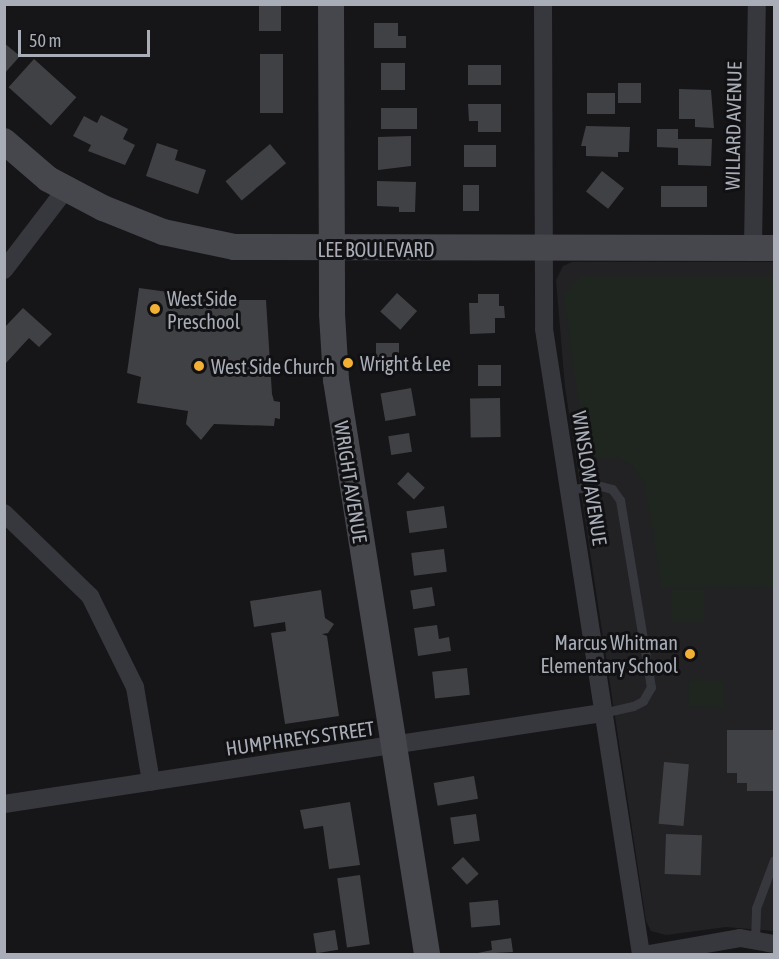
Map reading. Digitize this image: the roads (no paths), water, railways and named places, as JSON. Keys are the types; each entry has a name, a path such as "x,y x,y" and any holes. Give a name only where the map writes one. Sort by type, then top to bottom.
{"street":[{"name":"WRIGHT AVENUE","path":"331,4 332,249 336,380 392,747 427,954"},
{"name":"WINSLOW AVENUE","path":"543,4 544,329 641,954"},
{"name":"WILLARD AVENUE","path":"757,4 764,248"},
{"name":"LEE BOULEVARD","path":"4,141 48,179 133,222 191,239 234,247 332,249 764,248"},
{"path":"4,270 66,189"},
{"path":"4,513 90,596 135,687 151,782"},
{"name":"HUMPHREYS STREET","path":"4,804 392,747 602,712"},
{"path":"649,954 740,938 774,944"}],"lane":[{"path":"568,490 597,485 612,489 620,500 651,687 643,701 633,706 602,712"},
{"path":"755,940 756,908 774,860"}],"place":[{"name":"West Side Preschool","path":"155,309"},
{"name":"Wright & Lee","path":"348,363"},
{"name":"West Side Church","path":"199,366"},
{"name":"Marcus Whitman Elementary School","path":"690,654"}]}
